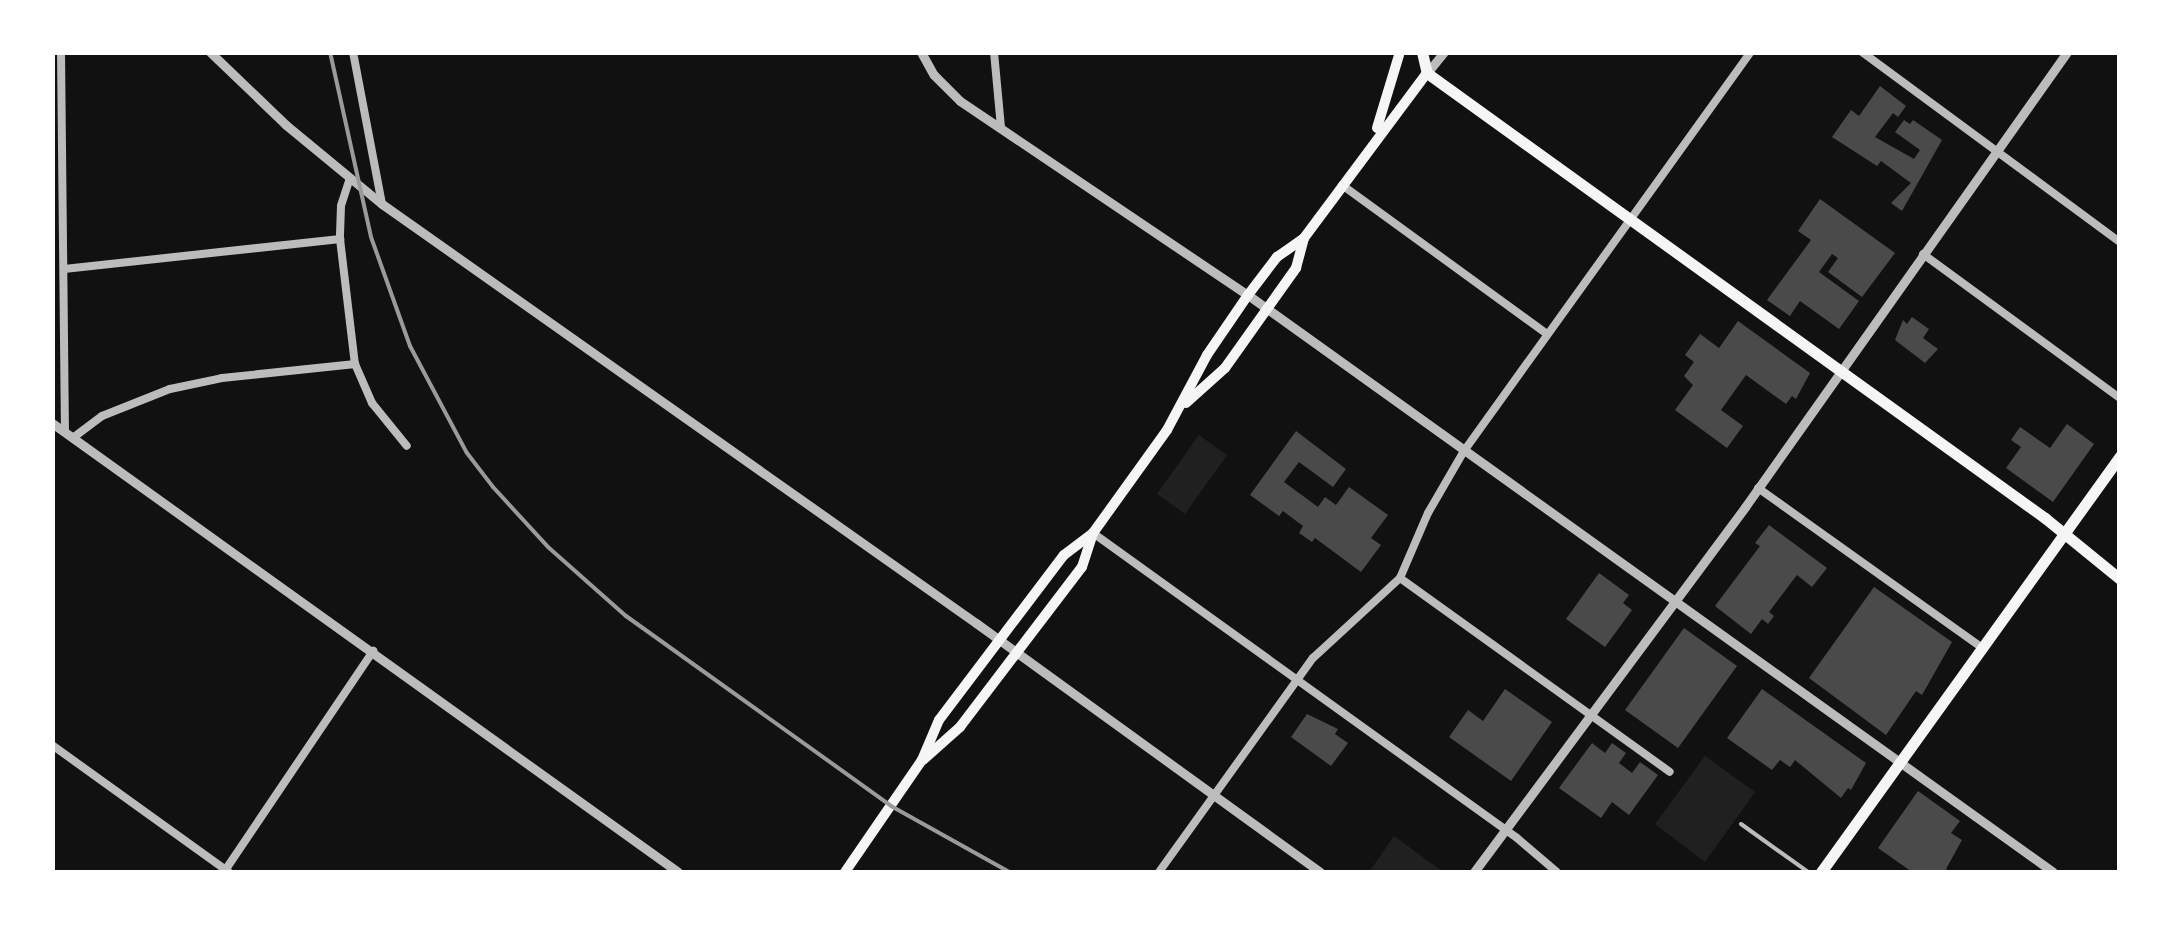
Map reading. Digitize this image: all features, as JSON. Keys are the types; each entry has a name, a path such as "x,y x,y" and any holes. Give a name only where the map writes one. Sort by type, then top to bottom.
{"main road":[{"path":"1368,148 1388,100 1400,52"},
{"path":"1422,52 1427,73 1840,370 2120,579"},
{"path":"922,760 960,727 1082,566 1093,533 1185,403 1206,356 1248,295 1276,257 1304,238 1427,73"},
{"path":"1185,403 1225,368 1296,268 1304,238"},
{"path":"1821,872 2120,456"},
{"path":"844,872 922,760 939,720 998,639 1064,555 1093,533"}],"street":[{"path":"60,52 69,434"},
{"path":"210,52 382,204 998,639 1320,872"},
{"path":"353,52 382,204"},
{"path":"920,52 946,89 1248,295 2053,872"},
{"path":"994,52 1001,128"},
{"path":"1427,73 1444,52"},
{"path":"1158,872 1327,641 1400,578 1428,512 1464,450 1751,52"},
{"path":"1862,52 2120,242"},
{"path":"1474,872 1758,488 2067,52"},
{"path":"350,178 341,206 340,239 355,364 372,403 407,446"},
{"path":"1342,186 1548,334"},
{"path":"64,270 340,239"},
{"path":"1923,254 2120,398"},
{"path":"69,434 170,388 222,378 355,364"},
{"path":"52,423 678,872"},
{"path":"1758,488 1984,649"},
{"path":"1093,533 1506,829 1557,872"},
{"path":"1400,578 1670,772"},
{"path":"52,745 226,872 373,652"}],"lane":[{"path":"1741,824 1808,872"}],"shaded area":[{"path":"1199,435 1227,455 1185,514 1157,494"},
{"path":"1705,756 1755,792 1705,862 1655,824"},
{"path":"1394,836 1443,872 1369,872"}],"building":[{"path":"1880,86 1906,106 1898,117 1893,113 1875,137 1914,159 1920,150 1895,132 1904,120 1910,124 1913,120 1942,140 1902,211 1891,203 1911,183 1881,161 1877,166 1832,137 1851,110 1859,116"},
{"path":"1820,199 1895,253 1862,297 1828,272 1838,258 1832,254 1819,272 1859,301 1839,329 1800,301 1790,316 1767,300 1811,240 1798,231"},
{"path":"1912,317 1929,329 1923,338 1938,349 1925,363 1895,340 1903,320 1907,324"},
{"path":"1738,321 1810,373 1796,399 1792,396 1786,404 1746,375 1721,410 1743,426 1727,448 1675,410 1693,385 1684,376 1694,362 1685,355 1700,334 1719,348"},
{"path":"2067,424 2094,444 2053,502 2006,468 2021,447 2011,440 2020,427 2050,448"},
{"path":"1296,431 1346,469 1333,487 1299,462 1284,482 1318,507 1325,497 1336,505 1349,487 1388,515 1371,538 1381,545 1361,572 1315,538 1312,542 1299,533 1303,526 1283,511 1279,516 1250,495"},
{"path":"1769,525 1827,568 1812,587 1797,575 1769,612 1774,616 1768,624 1762,619 1751,634 1715,606 1760,546 1755,543"},
{"path":"1599,573 1629,595 1623,603 1632,610 1605,647 1566,619"},
{"path":"1874,587 1952,642 1922,695 1916,691 1886,735 1809,678"},
{"path":"1684,628 1737,666 1678,748 1625,710"},
{"path":"1505,689 1552,722 1511,781 1449,737 1468,710 1483,721"},
{"path":"1762,689 1866,763 1851,790 1848,788 1841,798 1795,760 1790,767 1780,760 1772,770 1727,738"},
{"path":"1307,714 1338,729 1335,734 1348,743 1331,766 1291,737"},
{"path":"1592,743 1605,753 1612,743 1626,753 1619,763 1632,773 1640,762 1658,775 1629,815 1612,802 1601,818 1559,788"},
{"path":"1918,791 1960,821 1951,833 1962,840 1946,869 1951,872 1912,872 1878,848"}],"railway":[{"path":"330,52 371,237 410,346 467,453 493,487 548,547 626,616 891,806 1009,872"}]}
